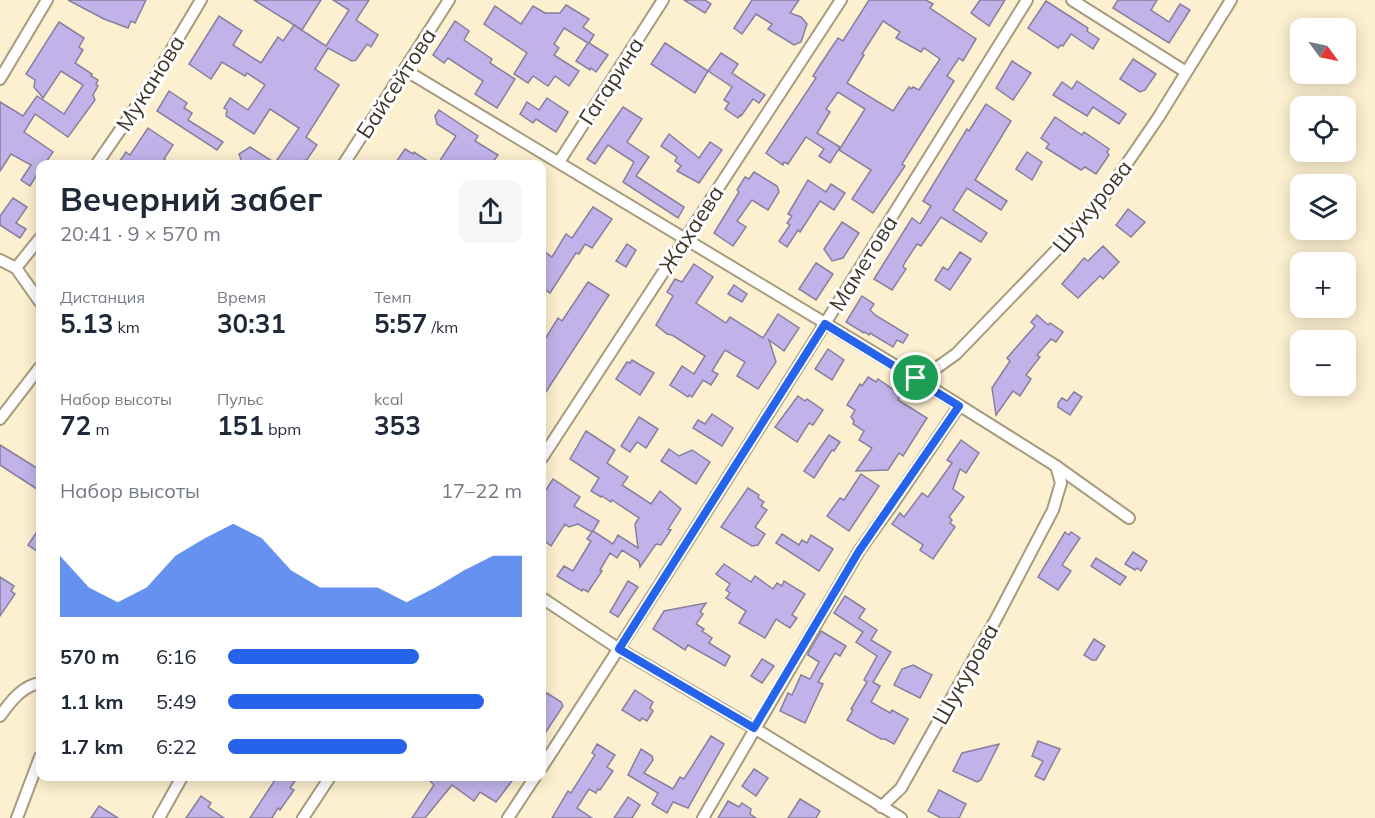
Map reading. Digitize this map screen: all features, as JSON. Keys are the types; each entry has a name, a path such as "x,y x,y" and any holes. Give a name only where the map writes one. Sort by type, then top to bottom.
{"street":[{"path":"0,79 47,0"},
{"name":"Муканова","path":"99,160 145,94 201,0"},
{"name":"Байсейтова","path":"346,160 449,0"},
{"name":"Гагарина","path":"559,162 663,0"},
{"name":"Жахаева","path":"546,452 841,0"},
{"name":"Маметова","path":"546,761 825,324 1027,0"},
{"path":"1072,0 1186,72"},
{"name":"Шукурова","path":"916,378 935,369 956,354 1068,238 1104,197 1231,0"},
{"path":"405,70 916,378 1056,466 1129,518"},
{"path":"16,268 36,243"},
{"path":"0,260 16,268 36,296"},
{"path":"0,419 36,372"},
{"path":"702,818 859,551 959,406"},
{"name":"Шукурова","path":"880,812 901,788 996,619 1053,510 1061,483 1056,466"},
{"path":"546,601 619,649 754,728 880,812 901,818"},
{"path":"0,716 23,689 36,683"},
{"path":"17,818 36,768"},
{"path":"159,818 180,781"},
{"path":"303,818 327,781"},
{"path":"508,818 532,781"}],"building":[{"path":"68,0 146,0 135,23 131,21 128,28 104,19"},
{"path":"254,0 321,0 302,30"},
{"path":"333,0 369,0 356,20 378,35 371,47 367,44 356,60 352,61 328,48 315,69 339,85 306,137 317,145 307,160 277,160 299,128 270,109 254,134 226,116 227,110 224,108 230,98 248,110 265,85 247,73 245,76 222,62 211,79 189,64 219,16 242,31 233,45 261,63 278,37 283,41 294,25 326,46 349,10"},
{"path":"684,0 705,0 711,4 705,13"},
{"path":"752,0 799,0 790,13 801,17 807,24 801,42 794,45 768,29 772,24 756,14 742,34 734,28"},
{"path":"869,0 926,0 933,4 930,8 976,39 963,61 959,58 947,76 954,81 902,164 905,166 873,213 852,199 871,170 839,150 865,109 838,92 826,109 830,112 817,133 840,147 830,163 819,156 824,149 806,137 788,164 784,162 783,165 766,153 816,78 813,76 838,38 843,41","holes":["883,21 900,32 896,38 921,52 924,48 940,59 919,90 909,87 893,111 847,83"]},
{"path":"980,0 1005,0 989,26 971,13"},
{"path":"1118,0 1157,0 1151,10 1169,22 1180,4 1190,10 1169,43 1113,8"},
{"path":"1046,1 1088,28 1087,31 1099,39 1093,49 1071,34 1063,46 1058,48 1028,28"},
{"path":"566,5 589,19 583,27 594,35 589,43 608,55 596,72 591,68 590,70 576,61 588,43 564,28 554,44 559,48 554,55 579,71 569,86 555,76 548,86 533,76 528,83 514,74 527,53 484,24 495,6 521,24 533,6 545,13 560,13"},
{"path":"455,21 469,31 464,40 492,59 490,63 515,79 497,108 475,94 483,81 448,58 444,63 433,55"},
{"path":"59,22 84,38 79,47 83,50 75,63 98,80 96,84 98,86 93,95 95,100 68,137 35,114 24,132 53,152 47,160 36,160 36,176 30,186 21,180 31,165 11,154 0,171 0,102 23,116 37,96 64,114 83,85 61,71 43,98 34,87 35,80 26,74"},
{"path":"665,43 708,71 695,93 651,64"},
{"path":"721,53 738,64 732,73 765,95 759,103 753,99 738,118 725,109 729,103 724,100 732,87 708,71"},
{"path":"1133,59 1156,74 1145,90 1140,92 1120,79"},
{"path":"1012,61 1031,73 1013,100 996,88"},
{"path":"1077,81 1126,114 1119,124 1093,107 1087,116 1053,95 1062,82 1072,89"},
{"path":"169,91 187,103 184,108 192,113 188,120 223,142 217,150 157,111"},
{"path":"547,98 568,112 556,132 536,119 533,123 520,114 527,102 539,110"},
{"path":"986,104 1011,121 975,180 1007,201 1001,210 967,188 953,210 987,233 981,242 941,217 921,246 917,244 904,264 903,267 906,269 892,290 874,279 912,218 920,224 931,206 923,201 967,129 969,131"},
{"path":"623,107 642,119 627,142 649,157 636,176 684,207 678,218 623,182 634,162 608,145 595,164 587,159"},
{"path":"439,110 478,136 475,141 498,155 494,160 440,160 456,136 437,124 435,116"},
{"path":"1055,117 1082,135 1084,132 1109,149 1107,152 1109,155 1096,174 1085,167 1081,170 1046,148 1049,144 1041,138"},
{"path":"148,128 173,145 166,160 120,160 126,152 130,155"},
{"path":"669,134 699,158 710,142 722,150 699,183 677,171 681,166 675,161 677,157 661,146"},
{"path":"250,147 270,160 241,160 239,154"},
{"path":"405,149 426,160 397,160"},
{"path":"1027,152 1042,162 1032,180 1016,169"},
{"path":"754,172 777,186 779,192 768,210 752,200 737,221 746,227 733,246 714,233 739,192 737,190 745,177 749,179"},
{"path":"808,180 826,192 831,184 845,193 834,210 820,201 800,232 798,230 787,247 779,241 790,225 787,223 792,216 788,214"},
{"path":"13,198 27,207 16,223 26,229 20,238 0,225 0,216"},
{"path":"593,207 612,219 592,248 585,244 579,254 576,253 550,293 546,290 546,253 552,257 566,234 572,238"},
{"path":"1128,209 1145,222 1131,237 1116,225"},
{"path":"842,222 859,233 843,258 832,261 824,249"},
{"path":"627,244 636,250 626,267 616,261"},
{"path":"1103,246 1119,262 1103,279 1100,276 1078,298 1062,284 1084,258 1088,261"},
{"path":"960,252 971,259 950,290 935,280 943,267 948,270"},
{"path":"816,263 833,274 816,300 799,289"},
{"path":"694,264 713,277 696,303 726,323 730,317 763,338 778,314 799,328 784,351 769,340 776,362 758,389 737,376 745,362 725,350 712,371 718,374 711,385 703,380 692,397 689,395 688,397 670,385 682,366 694,374 705,356 656,325 673,296 667,292 675,279 682,282"},
{"path":"588,282 609,295 546,392 546,338 558,318 562,321"},
{"path":"734,285 747,294 742,302 728,294"},
{"path":"862,296 874,304 870,310 875,315 908,335 903,343 897,340 893,347 846,322"},
{"path":"1037,315 1048,325 1050,323 1063,332 1056,342 1051,339 1037,355 1040,357 1026,375 1031,379 1020,396 1013,391 996,415 992,388 1010,361 1007,358 1035,326 1031,322"},
{"path":"828,349 844,360 832,380 815,369"},
{"path":"632,360 654,373 640,395 616,379 627,362 630,363"},
{"path":"868,377 876,382 878,379 901,395 898,400 927,418 903,456 899,453 888,470 856,471 872,448 859,440 864,431 853,424 851,417 855,410 847,405 860,384 862,386"},
{"path":"1074,392 1082,397 1070,415 1058,407 1058,403 1062,398 1067,401"},
{"path":"798,396 823,410 813,425 809,423 797,442 775,427"},
{"path":"712,414 733,428 722,446 693,428 698,420 705,424"},
{"path":"639,417 658,429 646,448 637,442 630,452 621,446"},
{"path":"586,431 615,450 607,463 628,477 622,485 651,504 660,491 681,509 661,545 656,544 640,567 639,561 622,550 617,558 610,553 600,570 602,571 588,592 583,589 582,591 557,576 564,566 573,571 591,541 587,539 592,532 578,524 569,527 565,524 551,546 546,542 546,490 553,479 580,497 574,506 599,521 593,531 613,544 618,535 638,548 635,524 639,518 612,500 611,502 591,491 599,478 570,459"},
{"path":"829,435 840,442 834,451 832,450 814,478 804,471"},
{"path":"961,440 979,453 966,473 960,469 953,489 964,497 949,517 952,520 950,523 955,527 933,559 920,550 923,545 892,524 900,513 904,517 922,493 928,497 952,463 947,460"},
{"path":"0,445 36,468 36,488 0,465"},
{"path":"669,449 679,456 692,450 710,462 696,484 661,461"},
{"path":"861,474 879,486 849,531 827,516 840,498 844,500"},
{"path":"748,488 759,495 758,498 764,502 761,506 767,510 755,527 765,534 758,545 752,546 721,527"},
{"path":"1065,532 1069,535 1071,532 1080,538 1062,565 1071,571 1058,590 1038,577"},
{"path":"36,533 36,550 28,545"},
{"path":"782,534 799,545 802,540 807,543 811,535 833,549 819,571 776,543"},
{"path":"1133,552 1147,561 1141,571 1125,564"},
{"path":"1096,558 1126,577 1120,585 1091,566"},
{"path":"724,564 751,582 755,576 773,589 777,583 782,586 784,581 805,594 792,615 797,618 790,628 776,619 765,638 739,623 746,611 726,598 730,593 726,590 730,584 716,574"},
{"path":"0,577 14,586 11,591 15,594 0,616"},
{"path":"628,581 638,587 618,617 610,612"},
{"path":"845,596 865,609 859,618 877,630 871,640 891,652 873,682 880,686 871,702 890,713 892,710 908,719 894,744 847,720 867,682 864,680 877,656 856,642 863,632 834,613"},
{"path":"706,603 700,612 703,614 696,624 712,638 709,643 730,656 725,666 688,645 685,650 653,629 664,611"},
{"path":"821,631 846,646 840,656 835,653 818,682 823,684 805,723 780,711 788,693 792,695 801,675 810,679 819,662 808,653"},
{"path":"1094,639 1105,646 1096,660 1092,660 1084,655"},
{"path":"762,659 774,666 762,683 751,676"},
{"path":"913,665 932,675 920,698 894,685 902,669"},
{"path":"635,690 653,702 650,708 653,711 647,721 642,718 640,721 622,710"},
{"path":"546,694 561,702 563,706 546,732"},
{"path":"711,736 724,744 688,808 673,802 667,813 652,804 658,793 628,775 641,749 652,756 653,760 644,773 673,789 680,777 684,779"},
{"path":"1038,741 1060,749 1044,780 1035,776 1043,761 1032,756"},
{"path":"597,744 615,755 607,767 613,771 600,790 598,789 596,793 589,789 577,808 592,818 552,818 568,791 571,793 595,755 592,753"},
{"path":"999,744 981,780 977,782 953,771 962,753"},
{"path":"754,769 768,778 756,796 742,786"},
{"path":"274,781 295,781 290,788 294,790 272,818 250,818"},
{"path":"430,781 512,781 496,802 480,792 474,801 452,785 425,818 412,818 434,785"},
{"path":"939,790 966,804 959,818 941,818 928,811"},
{"path":"201,796 211,803 208,807 224,818 186,818"},
{"path":"628,797 640,805 632,818 614,818"},
{"path":"800,799 820,811 816,818 788,818"},
{"path":"728,801 739,807 742,803 751,809 750,814 756,818 718,818"},
{"path":"99,806 118,818 91,818"}],"route":[{"path":"825,324 916,378 959,406 859,551 754,728 619,649 825,324"}]}
